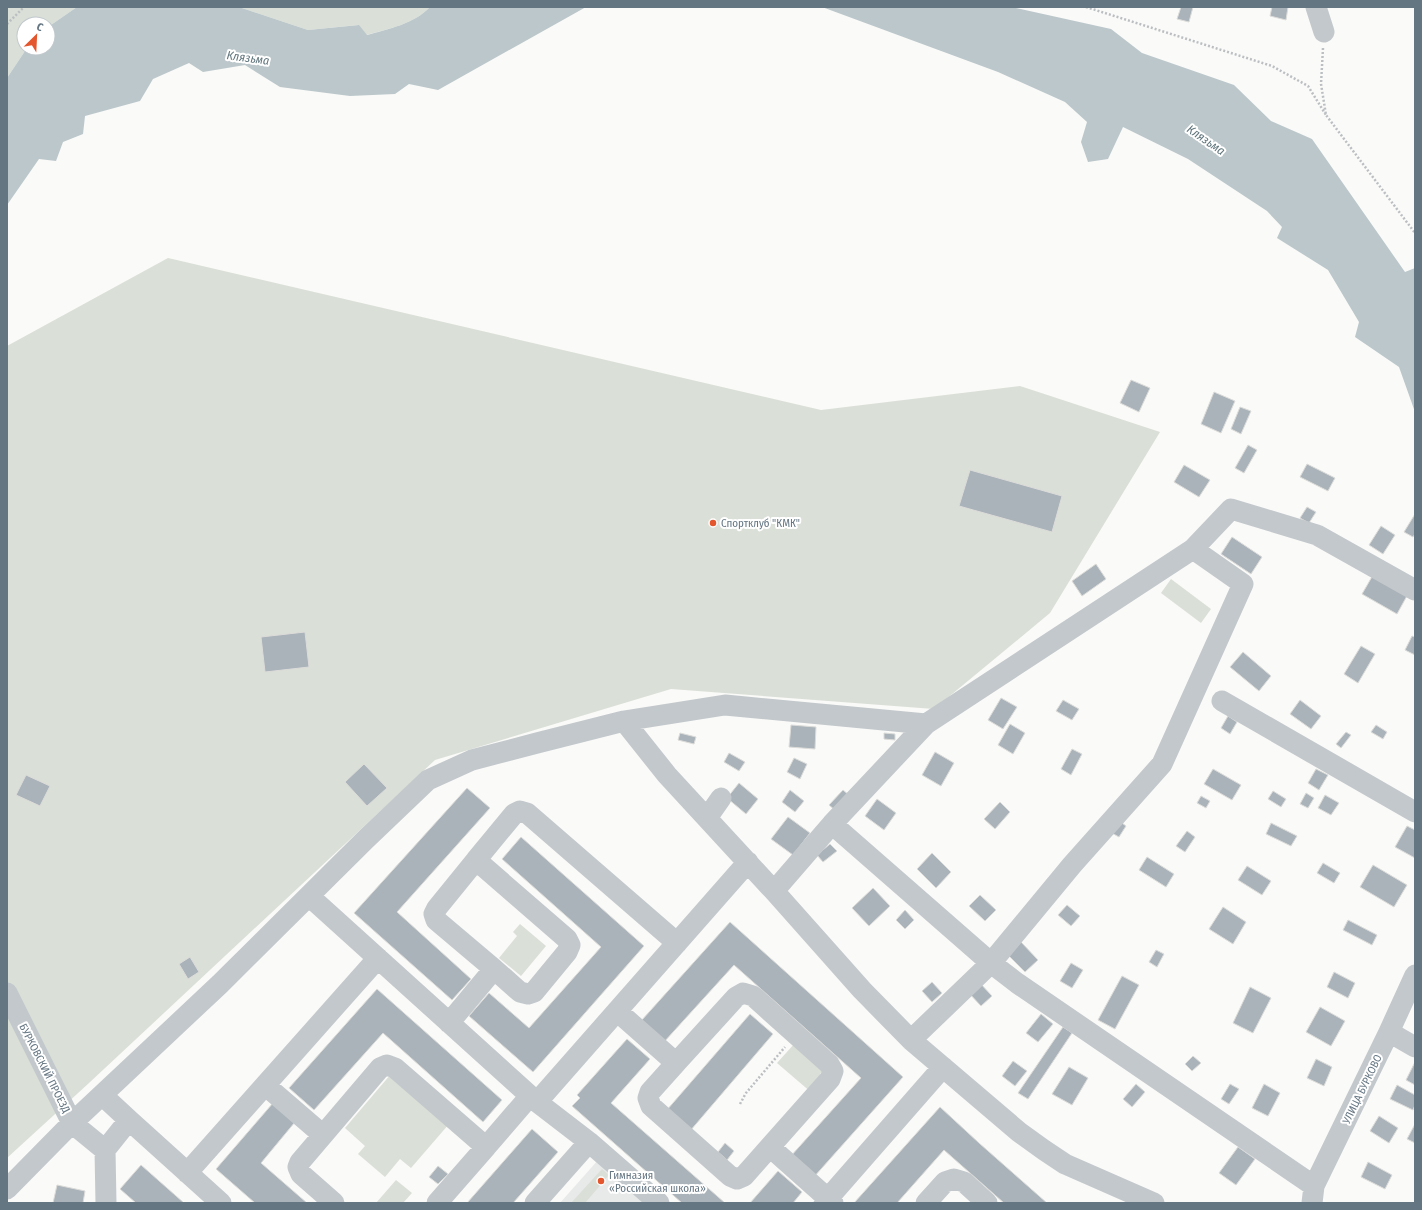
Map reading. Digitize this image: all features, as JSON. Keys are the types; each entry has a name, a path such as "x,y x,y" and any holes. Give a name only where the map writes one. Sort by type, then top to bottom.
{"street":[{"path":"1316,7 1324,32"},
{"path":"774,891 832,824 926,724 1193,549 1231,509 1317,535 1415,590"},
{"path":"911,1040 991,963 1072,865 1162,764 1243,584 1193,549"},
{"path":"1222,701 1415,812"},
{"path":"7,1188 72,1123 220,984 365,840 428,780 472,760 627,715 725,706 926,724"},
{"path":"627,715 667,775 820,941 862,990 911,1040 1019,1132 1044,1150 1065,1164 1154,1203"},
{"path":"707,818 721,798"},
{"path":"476,860 567,939 570,945 534,992 528,994 520,992 436,920 434,914 437,908 476,860 514,814 520,811 527,813 676,943"},
{"path":"832,824 991,963 1313,1194"},
{"path":"437,1203 486,1147 534,1099 617,1011 748,862"},
{"path":"308,896 534,1099 589,1142 659,1203"},
{"path":"187,1172 378,958"},
{"path":"449,1023 494,969"},
{"name":"УЛИЦА БУРКОВО","path":"1313,1194 1415,975"},
{"path":"743,992 753,996 829,1064 833,1071 830,1080 744,1176 737,1178 730,1176 651,1106 648,1098 650,1092 676,1064 736,996 743,992"},
{"name":"БУРКОВСКИЙ ПРОЕЗД","path":"7,993 72,1123"},
{"path":"617,1011 676,1064"},
{"path":"1389,1032 1415,1047"},
{"path":"334,1203 301,1174 298,1167 300,1162 380,1068 387,1065 395,1068 486,1147"},
{"path":"770,1147 828,1202 943,1067"},
{"path":"265,1085 323,1135"},
{"path":"102,1095 222,1203"},
{"path":"106,1203 105,1150 129,1120"},
{"path":"72,1123 105,1150"},
{"path":"536,1203 589,1142"},
{"path":"926,1203 945,1182 954,1179 964,1182 987,1203"}],"path":[{"path":"7,24 24,7"},
{"path":"1086,7 1272,66 1308,86 1326,115 1415,232"},
{"path":"1324,32 1321,84 1326,115"},
{"path":"740,1104 746,1093 796,1034"}],"shaded area":[{"path":"7,7 77,7 56,21 56,16 16,16 16,56 22,56 7,78"},
{"path":"239,7 430,7 424,13 409,22 366,35 358,25 308,30"},
{"path":"168,258 821,410 1020,386 1160,432 1050,613 934,709 671,689 435,760 7,1158 7,346"},
{"path":"1171,579 1211,609 1201,623 1161,593"},
{"path":"520,924 546,946 521,976 499,958 517,936 513,932"},
{"path":"795,1043 823,1068 812,1093 777,1063"},
{"path":"391,1074 449,1124 411,1168 400,1159 385,1177 358,1154 365,1146 345,1128"},
{"name":"Гимназия «Российская школа»","path":"599,1159 648,1203 560,1203"},
{"path":"602,1169 609,1175 585,1203 571,1203"},
{"path":"396,1180 412,1193 403,1203 376,1203"}],"water":[{"name":"Клязьма","path":"77,7 239,7 308,30 359,25 367,35 409,22 424,13 430,7 586,7 438,90 409,84 395,94 350,96 280,87 245,65 203,72 189,63 153,79 140,101 85,116 83,134 63,142 56,161 39,159 7,205 7,78 22,56 56,56 56,21"},
{"name":"Клязьма","path":"822,7 1015,7 1111,29 1142,53 1234,85 1271,121 1312,139 1405,272 1415,268 1415,412 1399,367 1355,337 1359,322 1328,270 1277,238 1282,227 1267,211 1188,159 1123,127 1108,159 1088,162 1081,142 1087,122 1065,102 998,72"}],"building":[{"path":"1181,7 1193,7 1189,22 1177,19"},
{"path":"1272,7 1288,7 1286,20 1270,16"},
{"path":"1131,380 1150,388 1139,412 1120,403"},
{"path":"1214,392 1235,401 1221,433 1201,424"},
{"path":"1240,407 1251,411 1241,434 1231,429"},
{"path":"1248,445 1257,450 1244,473 1235,468"},
{"path":"1307,464 1335,478 1328,491 1300,477"},
{"path":"1184,465 1210,480 1199,497 1174,482"},
{"path":"970,470 1062,496 1052,532 959,506"},
{"path":"1307,507 1316,512 1309,523 1300,518"},
{"path":"1415,514 1415,534 1413,537 1404,532"},
{"path":"1381,526 1395,535 1383,554 1369,545"},
{"path":"1232,537 1262,557 1251,574 1221,554"},
{"path":"1096,564 1106,579 1082,596 1072,581"},
{"path":"1373,575 1408,594 1397,614 1362,594"},
{"path":"305,632 309,667 265,672 261,637"},
{"path":"1412,636 1415,637 1415,655 1405,650"},
{"path":"1361,646 1375,654 1358,683 1344,674"},
{"path":"1243,652 1271,676 1259,691 1230,667"},
{"path":"1001,698 1017,707 1003,729 988,720"},
{"path":"1063,700 1079,709 1072,720 1056,711"},
{"path":"1300,700 1321,716 1311,729 1290,714"},
{"path":"1228,716 1237,722 1230,734 1221,728"},
{"path":"1010,724 1025,733 1013,754 998,745"},
{"path":"791,725 816,727 815,749 789,747"},
{"path":"1376,725 1387,732 1383,739 1371,732"},
{"path":"1346,732 1351,735 1341,748 1336,744"},
{"path":"680,733 696,737 694,744 678,740"},
{"path":"884,733 895,734 895,740 884,739"},
{"path":"1072,749 1082,754 1071,775 1061,769"},
{"path":"935,752 954,763 941,786 922,775"},
{"path":"729,753 745,762 739,771 724,762"},
{"path":"794,758 807,764 800,779 787,772"},
{"path":"364,764 387,788 367,806 345,782"},
{"path":"1213,769 1241,785 1232,800 1204,784"},
{"path":"1316,769 1328,775 1319,790 1308,783"},
{"path":"26,775 50,786 40,806 16,795"},
{"path":"739,783 758,799 746,814 727,798"},
{"path":"467,788 490,808 397,912 471,979 452,1000 354,913"},
{"path":"790,790 804,801 795,812 782,802"},
{"path":"843,790 850,796 836,811 829,805"},
{"path":"1273,791 1286,799 1281,807 1268,799"},
{"path":"1306,793 1314,798 1308,808 1300,804"},
{"path":"1325,795 1339,803 1331,815 1318,808"},
{"path":"1201,796 1210,801 1206,808 1197,803"},
{"path":"877,799 896,813 884,830 865,816"},
{"path":"1000,802 1010,812 995,829 984,819"},
{"path":"788,817 810,833 793,855 771,839"},
{"path":"1118,820 1126,826 1119,837 1110,832"},
{"path":"1271,823 1297,836 1291,846 1266,834"},
{"path":"1407,826 1415,830 1415,858 1395,847"},
{"path":"1187,831 1195,837 1185,852 1176,846"},
{"path":"521,837 644,946 533,1072 469,1016 489,993 529,1028 601,947 502,859"},
{"path":"830,844 837,851 823,862 817,855"},
{"path":"932,853 951,872 936,888 917,869"},
{"path":"1147,857 1174,874 1166,887 1139,870"},
{"path":"1323,863 1340,873 1334,883 1317,873"},
{"path":"1373,865 1407,885 1394,907 1360,887"},
{"path":"1247,866 1271,881 1262,895 1238,880"},
{"path":"873,888 890,906 869,926 852,908"},
{"path":"980,895 996,910 985,921 969,906"},
{"path":"1067,905 1080,916 1071,926 1058,915"},
{"path":"1223,907 1246,922 1233,944 1209,929"},
{"path":"905,910 914,920 905,929 896,920"},
{"path":"1348,920 1377,935 1372,945 1343,930"},
{"path":"730,922 903,1077 813,1178 790,1157 861,1078 734,965 664,1042 641,1021"},
{"path":"1021,942 1038,960 1025,972 1008,955"},
{"path":"1156,950 1164,954 1157,967 1149,962"},
{"path":"190,957 199,972 188,979 179,964"},
{"path":"1071,963 1083,970 1072,988 1060,981"},
{"path":"1334,972 1355,983 1348,998 1327,987"},
{"path":"1122,976 1139,985 1115,1029 1098,1020"},
{"path":"932,982 942,993 932,1002 922,991"},
{"path":"979,982 992,996 981,1006 968,992"},
{"path":"1250,987 1271,998 1253,1033 1233,1023"},
{"path":"377,989 502,1100 483,1122 383,1033 314,1110 289,1088"},
{"path":"1320,1007 1345,1021 1331,1046 1306,1032"},
{"path":"750,1014 773,1034 690,1131 666,1111"},
{"path":"1041,1014 1053,1024 1038,1042 1026,1033"},
{"path":"1063,1027 1072,1033 1028,1099 1018,1093"},
{"path":"627,1039 650,1059 611,1103 725,1203 682,1203 572,1106 580,1098 577,1095"},
{"path":"1193,1056 1201,1063 1192,1071 1185,1064"},
{"path":"1316,1059 1332,1067 1324,1086 1307,1078"},
{"path":"1013,1061 1027,1071 1015,1086 1002,1076"},
{"path":"1415,1062 1415,1085 1406,1080"},
{"path":"1069,1067 1088,1078 1072,1105 1052,1094"},
{"path":"1136,1084 1145,1092 1132,1107 1123,1099"},
{"path":"1230,1084 1239,1089 1229,1104 1221,1099"},
{"path":"1264,1084 1280,1093 1268,1116 1252,1108"},
{"path":"1397,1085 1415,1095 1415,1105 1413,1110 1390,1099"},
{"path":"273,1103 295,1122 261,1163 307,1203 255,1203 216,1169"},
{"path":"940,1107 1047,1203 1004,1203 944,1150 897,1203 854,1203"},
{"path":"1379,1116 1398,1128 1389,1143 1370,1131"},
{"path":"1415,1124 1415,1143 1407,1139"},
{"path":"532,1129 558,1152 513,1203 467,1203"},
{"path":"725,1143 734,1151 727,1160 718,1152"},
{"path":"1238,1147 1255,1159 1236,1185 1219,1173"},
{"path":"1368,1162 1392,1175 1385,1189 1361,1177"},
{"path":"141,1165 184,1203 136,1203 120,1189"},
{"path":"438,1166 448,1174 438,1184 429,1177"},
{"path":"778,1171 802,1192 793,1203 750,1203"},
{"path":"57,1185 85,1191 83,1203 53,1203"}],"place":[{"name":"Спортклуб \"КМК\"","path":"713,523"},
{"name":"Гимназия «Российская школа»","path":"601,1181"}]}
